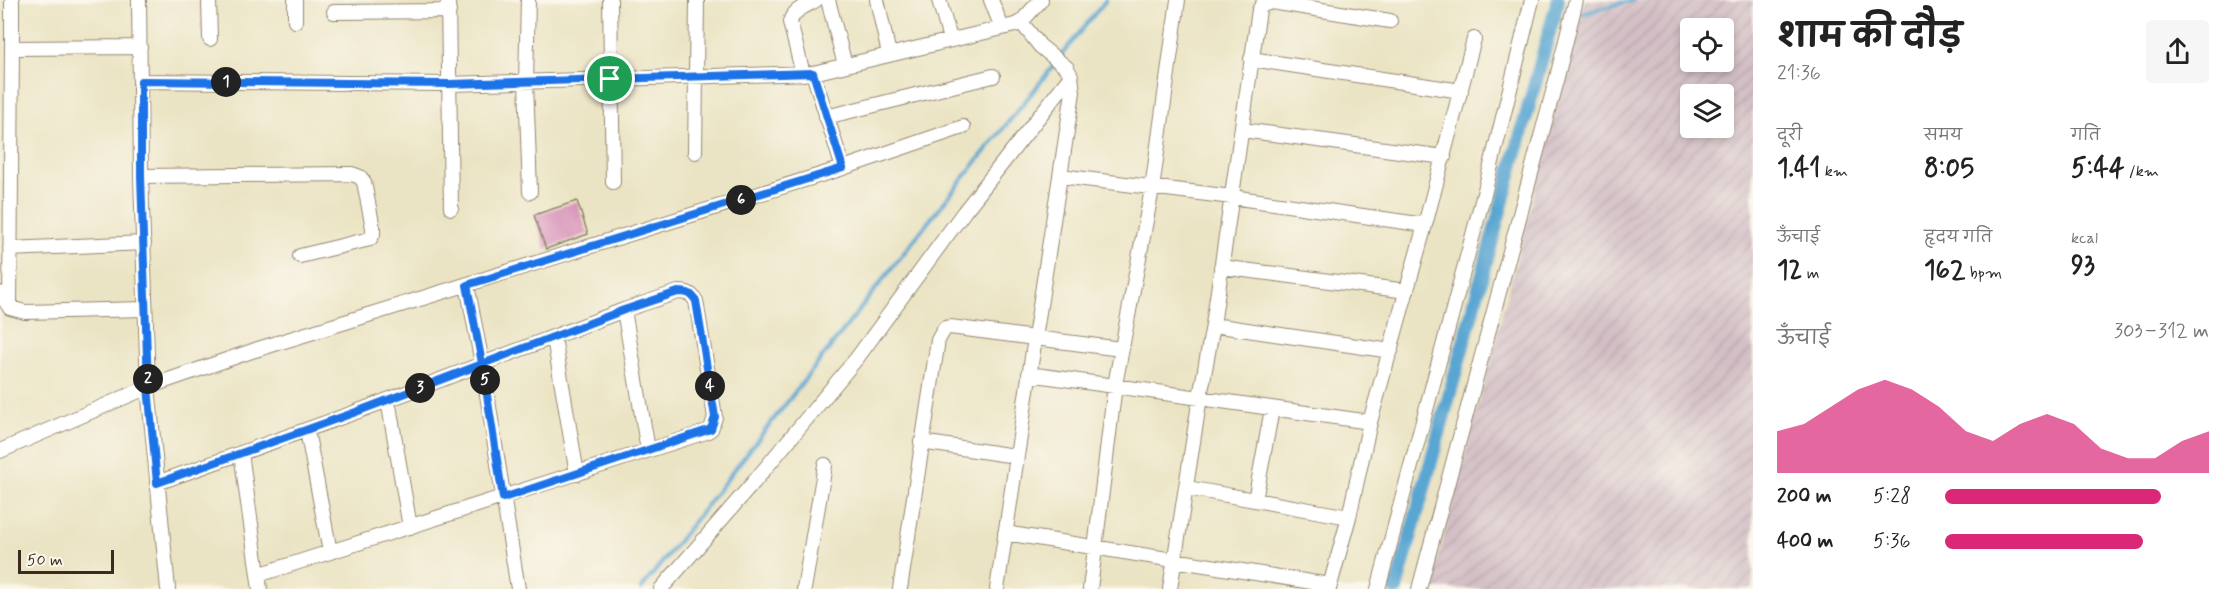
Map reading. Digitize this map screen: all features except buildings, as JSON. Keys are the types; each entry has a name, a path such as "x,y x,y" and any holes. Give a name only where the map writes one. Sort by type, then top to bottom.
{"street":[{"path":"10,308 6,81 12,48 12,0"},
{"path":"139,0 141,176 148,387 168,589"},
{"path":"209,0 210,39"},
{"path":"295,0 295,21"},
{"path":"528,0 526,82 530,192"},
{"path":"610,0 613,183"},
{"path":"696,152 698,0"},
{"path":"816,0 795,12 790,22 843,168"},
{"path":"828,0 845,65"},
{"path":"877,0 889,54"},
{"path":"939,0 950,39"},
{"path":"991,0 1002,28"},
{"path":"141,81 449,84 808,73 1002,28 1021,22 1041,0"},
{"path":"1090,589 1115,385 1152,189 1178,0"},
{"path":"1378,589 1485,190 1532,0"},
{"path":"1419,589 1576,0"},
{"path":"1170,589 1200,397 1214,325 1259,10 1266,3 1272,2 1390,21"},
{"path":"334,12 449,6 451,208"},
{"path":"997,589 1015,456 1073,92 1069,72 1040,46 1021,22"},
{"path":"1005,533 1329,587 1349,517 1370,422 1444,157 1474,39"},
{"path":"12,48 140,47"},
{"path":"1251,58 1461,91"},
{"path":"661,589 857,358 1069,72"},
{"path":"826,117 993,76"},
{"path":"0,451 148,387 255,350 843,168 963,127"},
{"path":"1243,130 1444,157"},
{"path":"141,176 352,174 360,177 364,182 373,228 370,239 300,256"},
{"path":"1060,176 1232,197 1425,225"},
{"path":"10,249 144,243"},
{"path":"1221,267 1407,291"},
{"path":"467,285 503,498 513,588"},
{"path":"157,483 388,400 624,310 678,292 693,295 696,301 715,422 711,429 578,474 330,552 259,582 241,453"},
{"path":"0,293 10,308 25,312 145,309"},
{"path":"624,310 648,450"},
{"path":"1214,325 1391,351"},
{"path":"900,589 938,340 945,328 1121,349"},
{"path":"554,338 578,474"},
{"path":"1029,374 1370,422"},
{"path":"388,400 410,527"},
{"path":"1254,500 1272,409"},
{"path":"307,430 330,552"},
{"path":"921,442 1015,456"},
{"path":"804,589 825,465"},
{"path":"1187,488 1349,517"}],"shaded area":[{"path":"1585,0 1753,0 1753,589 1430,589"}],"waterway":[{"path":"1059,58 1106,0"},
{"path":"1396,589 1558,0"},
{"path":"1581,14 1633,0"},
{"path":"641,589 1055,64"}],"route":[{"path":"610,79 449,84 141,81 141,176 148,387 157,483 356,412 482,363 554,338 624,310 678,292 693,295 696,301 715,417 711,429 503,498 482,363 467,285 843,168 813,73 610,79"}]}
